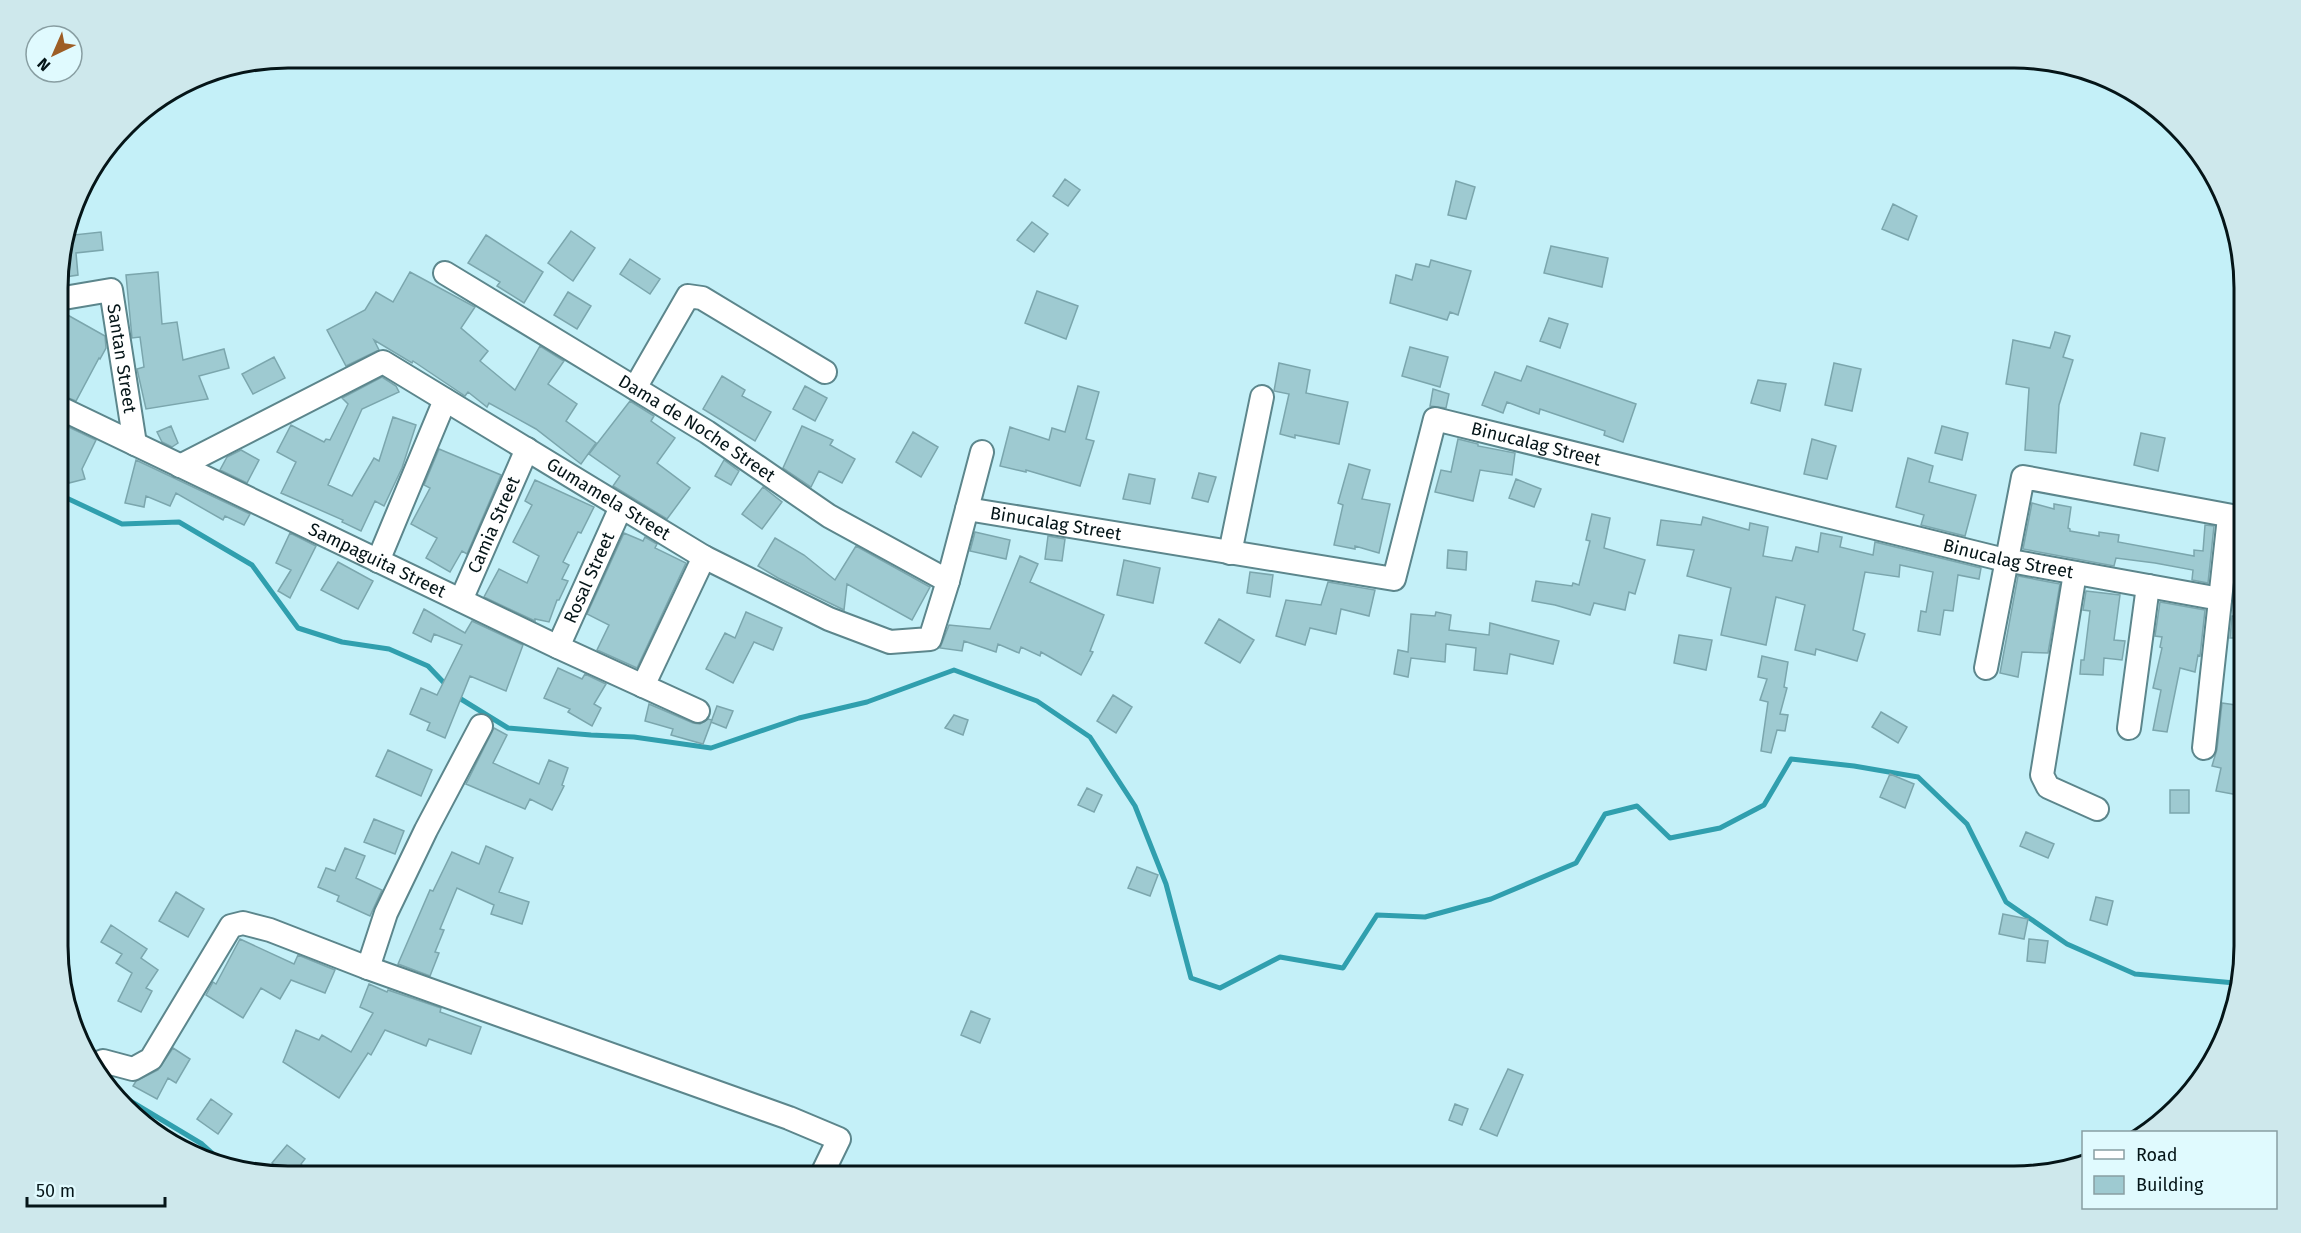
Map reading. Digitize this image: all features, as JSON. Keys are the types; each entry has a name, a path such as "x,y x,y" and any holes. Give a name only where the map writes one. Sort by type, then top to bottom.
{"street":[{"name":"Dama de Noche Street","path":"445,273 708,432 829,516 948,581"},
{"name":"Santan Street","path":"68,297 111,290 135,444"},
{"path":"635,388 688,296 702,298 825,372"},
{"name":"Gumamela Street","path":"180,466 383,362 704,557 828,619 890,642 930,639 948,581 982,452"},
{"path":"1230,553 1262,398"},
{"path":"378,561 445,400"},
{"name":"Sampaguita Street","path":"68,412 558,647 698,711"},
{"name":"Binucalag Street","path":"967,509 1394,579 1435,419 2005,560 2220,599"},
{"name":"Camia Street","path":"461,600 527,449"},
{"path":"1986,668 2005,560 2023,477 2234,517"},
{"name":"Rosal Street","path":"558,647 621,507"},
{"path":"2204,748 2220,599 2234,527"},
{"path":"643,686 704,557"},
{"path":"2075,573 2042,775 2048,787 2097,809"},
{"path":"2129,728 2148,586"},
{"path":"368,968 386,913 426,830 481,726"},
{"path":"101,1062 104,1060 133,1069 151,1059 231,926 243,923 270,930 368,968 789,1118 839,1139 826,1166"}],"building":[{"path":"1065,179 1080,190 1068,206 1053,196"},
{"path":"1456,181 1475,187 1466,219 1448,215"},
{"path":"1893,204 1917,216 1908,240 1882,229"},
{"path":"1032,222 1048,234 1034,252 1017,240"},
{"path":"571,231 595,248 573,281 548,263"},
{"path":"101,232 103,250 76,253 78,275 68,276 74,235"},
{"path":"486,235 543,272 524,303 497,286 500,282 468,263"},
{"path":"1551,246 1608,258 1602,287 1544,273"},
{"path":"630,259 660,279 650,294 620,274"},
{"path":"1431,260 1471,271 1458,315 1450,312 1447,320 1390,303 1396,275 1412,280 1416,264 1429,267"},
{"path":"158,272 162,324 177,322 183,360 224,349 229,368 199,376 208,399 146,409 137,369 144,367 140,337 132,338 126,275"},
{"path":"410,272 475,307 461,328 488,351 480,361 515,390 540,346 564,361 548,384 577,404 566,421 596,443 581,464 536,429 489,403 487,407 468,392 465,396 413,361 412,363 374,340 379,350 346,366 327,330 365,310 376,292 393,302"},
{"path":"1037,291 1078,306 1066,339 1025,323"},
{"path":"568,292 591,306 577,329 554,315"},
{"path":"68,315 105,336 106,348 76,401 68,398"},
{"path":"1549,318 1568,324 1560,348 1540,341"},
{"path":"2055,332 2070,336 2063,357 2073,360 2059,405 2056,453 2025,450 2029,388 2006,384 2013,340 2050,348"},
{"path":"1410,347 1448,357 1440,387 1402,376"},
{"path":"274,357 285,378 253,394 242,374"},
{"path":"1279,363 1310,370 1306,393 1348,402 1339,444 1280,434 1289,394 1274,391"},
{"path":"1834,363 1861,369 1852,411 1825,405"},
{"path":"1527,366 1636,404 1623,442 1604,435 1605,431 1540,409 1539,414 1507,402 1503,413 1482,405 1495,372 1521,381"},
{"path":"722,376 745,390 742,396 771,412 755,441 703,409"},
{"path":"382,377 396,386 399,392 362,409 328,485 352,496 374,458 379,461 393,417 416,425 402,468 384,506 375,501 361,531 342,522 343,520 281,493 296,462 277,452 291,425 324,442 326,439 330,440 348,404 342,398"},
{"path":"1758,380 1786,384 1780,411 1751,403"},
{"path":"805,386 827,398 815,421 793,409"},
{"path":"1078,386 1099,392 1086,439 1094,441 1080,486 1026,470 1026,472 1000,466 1010,427 1049,440 1052,428 1065,432"},
{"path":"1433,389 1449,394 1446,408 1430,406"},
{"path":"630,401 654,416 651,421 675,438 657,463 690,488 667,519 613,486 620,476 589,454"},
{"path":"171,426 178,443 172,447 162,442 157,432"},
{"path":"802,426 833,440 830,445 855,459 842,483 819,471 811,487 783,468"},
{"path":"1942,426 1968,433 1962,460 1935,453"},
{"path":"68,427 96,440 82,469 85,479 69,483"},
{"path":"913,432 938,447 921,477 896,462"},
{"path":"2141,433 2165,438 2158,471 2134,465"},
{"path":"1458,439 1478,444 1478,446 1515,453 1512,475 1480,470 1473,501 1435,492 1441,470 1451,472"},
{"path":"1812,439 1836,446 1827,479 1804,474"},
{"path":"439,449 501,475 467,554 462,551 450,572 426,558 437,538 411,524 430,488 424,485"},
{"path":"241,450 259,460 247,483 220,470 227,457"},
{"path":"1908,458 1933,466 1929,482 1976,495 1965,536 1921,525 1924,515 1896,507"},
{"path":"136,460 250,514 244,525 225,516 223,520 176,493 170,506 146,496 144,507 125,503"},
{"path":"724,460 739,471 731,485 715,476"},
{"path":"1349,464 1370,470 1362,499 1390,504 1379,553 1355,546 1355,549 1334,545 1343,505 1338,503"},
{"path":"1199,473 1216,477 1208,502 1192,498"},
{"path":"1129,474 1155,479 1150,504 1123,499"},
{"path":"1516,479 1541,489 1534,507 1509,498"},
{"path":"535,480 594,507 563,562 569,565 562,579 568,581 557,600 549,622 535,619 535,621 484,597 499,569 527,583 539,556 513,542 532,505 525,501"},
{"path":"763,487 782,502 762,529 742,514"},
{"path":"2032,503 2054,509 2054,504 2071,507 2068,528 2070,531 2099,536 2099,532 2119,535 2118,542 2194,556 2194,550 2203,551 2205,525 2214,526 2208,583 2192,580 2193,570 2155,563 2116,558 2114,566 2023,549"},
{"path":"1592,514 1610,518 1604,548 1645,560 1635,594 1629,592 1625,610 1594,603 1590,615 1532,601 1536,581 1579,585 1590,541 1586,540"},
{"path":"1703,517 1749,530 1750,523 1768,527 1763,556 1792,561 1796,547 1818,552 1821,533 1842,537 1840,547 1873,555 1875,542 1981,568 1979,579 1958,575 1953,611 1944,610 1940,635 1918,631 1921,611 1926,612 1933,572 1900,565 1899,577 1865,572 1853,630 1865,634 1857,661 1816,649 1815,655 1795,650 1805,605 1776,597 1766,645 1721,635 1731,588 1687,576 1694,550 1657,545 1661,520 1701,525"},
{"path":"975,532 1010,540 1006,559 970,551"},
{"path":"290,533 316,546 290,598 278,591 291,570 276,563"},
{"path":"624,533 643,541 645,537 657,544 655,548 686,563 637,668 597,650 609,625 587,614"},
{"path":"1048,536 1065,539 1062,561 1045,559"},
{"path":"775,538 804,555 835,580 856,546 930,587 912,620 847,584 844,610 758,566"},
{"path":"1448,550 1467,552 1466,570 1447,568"},
{"path":"1020,556 1038,564 1030,582 1104,615 1090,651 1093,652 1081,675 1041,652 1040,656 1021,647 1019,653 998,644 996,652 964,641 962,651 940,648 949,625 990,629"},
{"path":"1124,560 1160,568 1153,603 1117,595"},
{"path":"338,562 373,581 358,609 321,590"},
{"path":"1250,572 1273,575 1270,597 1247,593"},
{"path":"2018,576 2060,584 2048,653 2022,652 2018,677 2000,673"},
{"path":"1328,582 1375,590 1369,616 1341,609 1336,634 1310,628 1305,645 1276,636 1286,600 1321,605"},
{"path":"2086,591 2120,595 2114,640 2125,641 2122,660 2104,658 2103,675 2080,674 2090,611 2083,610"},
{"path":"2160,602 2205,610 2200,656 2198,655 2195,672 2180,668 2167,732 2153,730 2161,690 2153,688 2162,648 2160,647 2162,637 2155,636"},
{"path":"424,609 465,633 472,621 523,645 506,691 470,676 445,738 427,730 430,723 410,714 421,688 437,695 462,645 434,634 431,642 413,633"},
{"path":"746,612 782,628 773,650 754,642 733,683 706,669 725,633 735,638"},
{"path":"1436,612 1451,615 1449,630 1489,635 1490,623 1559,641 1553,664 1510,654 1507,674 1474,670 1476,648 1446,644 1445,662 1411,658 1408,677 1394,674 1398,650 1408,652 1411,614 1435,616"},
{"path":"2232,616 2234,616 2234,638 2230,638"},
{"path":"1219,619 1254,640 1240,663 1205,643"},
{"path":"1679,635 1712,640 1706,670 1674,663"},
{"path":"1762,656 1788,662 1784,687 1787,688 1780,714 1788,715 1785,731 1777,730 1771,753 1761,751 1768,702 1760,700 1767,679 1758,677"},
{"path":"558,668 582,679 585,674 606,684 594,704 601,708 592,726 568,712 570,709 544,698"},
{"path":"1113,695 1132,707 1116,733 1097,721"},
{"path":"2222,703 2234,705 2234,794 2216,791 2221,768 2212,766 2217,749"},
{"path":"649,704 693,723 700,724 708,719 712,720 703,744 671,735 673,729 645,721"},
{"path":"717,706 733,711 726,728 711,722"},
{"path":"1881,712 1907,727 1898,743 1872,727"},
{"path":"954,715 968,720 963,735 945,728"},
{"path":"494,728 507,735 493,763 539,784 549,760 568,768 562,785 564,786 552,810 530,799 525,809 466,784"},
{"path":"388,750 432,770 421,796 376,776"},
{"path":"1890,774 1914,784 1905,808 1880,797"},
{"path":"1087,788 1102,795 1094,812 1078,805"},
{"path":"2170,790 2189,790 2189,813 2170,813"},
{"path":"374,819 404,831 395,854 364,842"},
{"path":"2026,832 2054,844 2048,858 2020,846"},
{"path":"486,846 513,858 499,892 529,902 522,924 491,914 494,905 457,888 440,929 444,930 435,952 439,953 430,976 398,964 430,890 433,891 452,852 479,864"},
{"path":"345,848 365,856 356,878 382,890 370,916 337,901 339,896 318,887 326,868 335,871"},
{"path":"1137,867 1158,875 1150,896 1128,888"},
{"path":"176,892 204,909 188,937 159,921"},
{"path":"2096,897 2113,901 2107,925 2090,920"},
{"path":"2003,914 2028,919 2024,939 1999,934"},
{"path":"111,925 147,949 141,958 158,970 146,988 152,991 141,1012 118,1001 132,973 116,963 122,954 101,942"},
{"path":"240,939 294,964 298,955 335,970 325,993 291,980 280,999 261,988 243,1018 206,995 213,982 216,984"},
{"path":"2029,939 2048,941 2045,963 2027,961"},
{"path":"369,984 387,992 388,990 441,1008 440,1012 481,1027 471,1054 429,1039 426,1046 385,1030 371,1055 368,1053 339,1098 283,1062 296,1030 319,1040 322,1035 351,1052 373,1013 360,1007"},
{"path":"971,1011 990,1019 980,1043 961,1035"},
{"path":"173,1048 190,1059 176,1083 168,1078 157,1099 133,1086 136,1081 158,1070"},
{"path":"1508,1069 1523,1075 1497,1136 1480,1129"},
{"path":"211,1099 232,1114 218,1134 197,1119"},
{"path":"1455,1104 1468,1109 1462,1125 1449,1120"},
{"path":"287,1145 305,1159 301,1164 302,1166 274,1165 272,1163"}],"waterway":[{"path":"68,499 122,524 179,522 252,565 298,628 342,642 389,649 428,666 448,687"},
{"path":"456,696 508,728 634,737 711,748 799,718 867,702 954,670 1037,701 1090,737 1135,806 1166,884 1191,978 1220,988 1280,957 1343,968 1377,915 1425,917 1491,899 1576,863 1605,814 1637,806 1670,838 1720,828 1764,805 1791,759 1854,766 1918,777 1967,824 2006,902 2067,944 2135,974 2230,983"},
{"path":"134,1104 202,1144 211,1152"}]}
